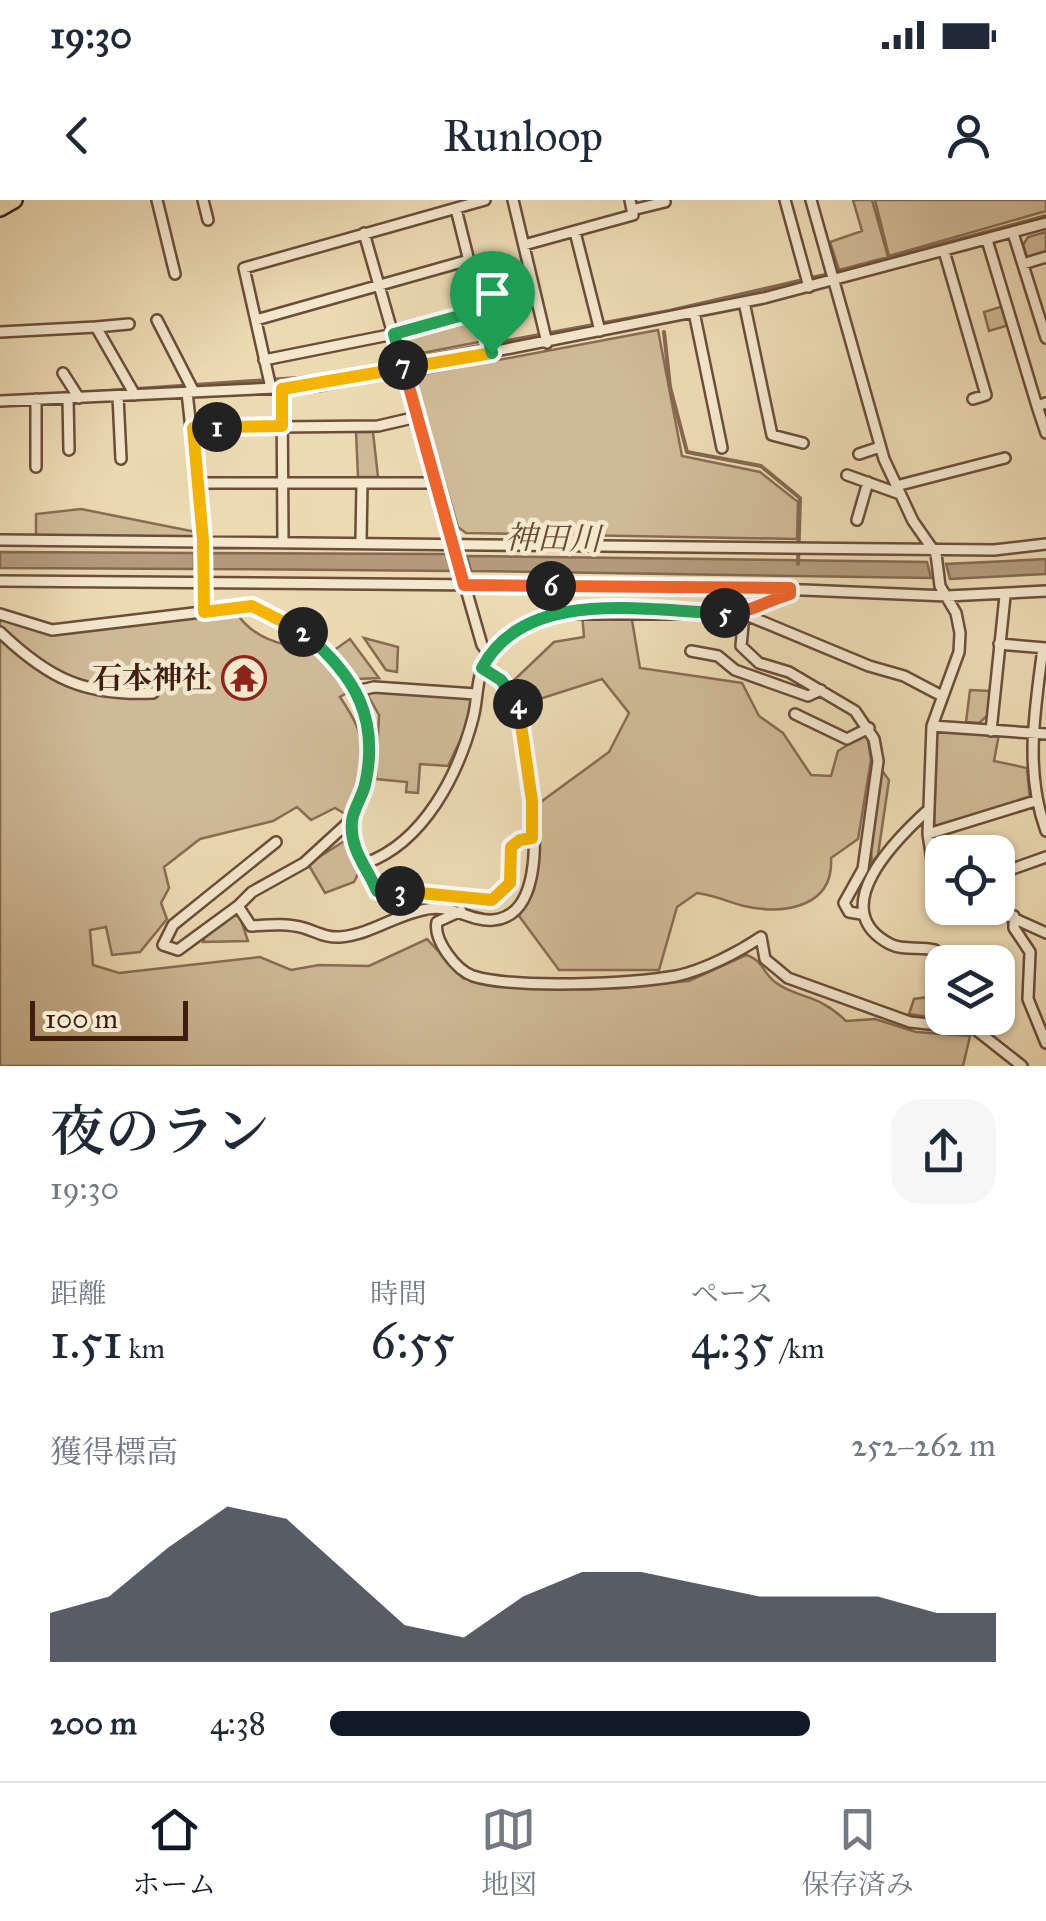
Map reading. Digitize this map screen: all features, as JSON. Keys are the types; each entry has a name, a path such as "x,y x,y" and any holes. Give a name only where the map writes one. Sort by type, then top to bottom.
{"highway":[{"path":"0,208 14,200"}],"street":[{"path":"158,200 175,274"},
{"path":"203,200 208,220"},
{"path":"269,383 244,268 484,200"},
{"path":"513,200 545,336"},
{"path":"785,200 809,286"},
{"path":"811,200 880,447 898,490 935,552 940,586 960,633 958,652 932,726 928,834 1035,801"},
{"path":"524,245 634,216 631,205 665,202"},
{"path":"456,209 491,347"},
{"path":"0,400 118,396 133,391 269,383 282,389 598,325 744,302 1046,223"},
{"path":"364,232 463,583 482,646 489,654"},
{"path":"575,232 598,325"},
{"path":"1013,233 1041,304 1046,338"},
{"path":"987,240 1041,405 1046,433"},
{"path":"944,251 986,395 973,398"},
{"path":"1023,264 1046,257"},
{"path":"256,320 469,260"},
{"path":"744,302 772,435 803,443"},
{"path":"264,360 394,334 481,310"},
{"path":"694,312 722,448"},
{"path":"158,320 190,388 203,544 204,612"},
{"path":"0,332 130,324"},
{"path":"96,327 133,391"},
{"path":"62,373 75,396 69,450"},
{"path":"282,389 283,540"},
{"path":"118,396 121,459"},
{"path":"36,400 36,466"},
{"path":"193,428 378,426 417,417"},
{"path":"859,454 880,447"},
{"path":"848,475 898,490 1005,458"},
{"path":"198,483 434,482"},
{"path":"857,520 868,482"},
{"path":"361,541 362,483"},
{"path":"0,540 203,544 361,541 935,552 1046,544"},
{"path":"0,582 463,583 790,588 947,596 1046,591"},
{"path":"790,588 790,594 758,603 744,614 742,646 746,654 856,711 868,728 878,761 863,869 844,903 849,912 862,914"},
{"path":"992,731 1005,596"},
{"path":"0,614 52,630 238,605 266,610 313,640 357,692 370,728 365,784 352,819 354,849 366,863 377,891 492,900 510,883 511,847 532,838"},
{"path":"366,863 397,847 442,795 473,718 482,668 489,654 530,623 572,610 744,614 869,666 904,676 942,696"},
{"path":"0,632 69,684 101,693 153,694"},
{"path":"1000,644 1045,648 1032,733 1035,801 1046,831"},
{"path":"691,651 718,656 735,670 808,696 820,690"},
{"path":"238,906 251,926 285,924 336,937 378,930 428,908 461,911 492,920 509,916 522,904 529,889 532,801 520,706 501,680 482,668"},
{"path":"357,692 374,687 476,694"},
{"path":"795,714 847,739 868,728"},
{"path":"932,726 1046,734"},
{"path":"925,949 894,947 872,934 862,914 862,903 886,853 928,810"},
{"path":"276,842 173,925 163,945 178,950 192,942 252,892 304,863 352,819"},
{"path":"1015,868 1046,858"},
{"path":"461,911 437,922 435,930 437,940 469,975 508,982 677,976 761,937 772,969 788,978 878,1013 925,1025"},
{"path":"1015,916 1046,932"},
{"path":"1014,925 1030,952 1028,999 1046,1043"},
{"path":"985,1035 1022,1066"}],"shaded area":[{"path":"853,200 872,200 888,257 839,270 830,242 862,231"},
{"path":"875,200 1046,200 1046,211 889,256"},
{"path":"1046,232 1046,254 1028,260 1023,245 1028,237"},
{"path":"1003,306 1009,325 989,331 984,312"},
{"path":"478,314 484,341 407,356 400,335"},
{"path":"658,330 682,456 760,472 798,502 797,539 466,533 458,527 413,376"},
{"path":"356,432 373,432 378,477 358,477"},
{"path":"81,509 196,532 195,537 36,538 36,514"},
{"path":"0,552 194,553 194,569 0,568"},
{"path":"211,553 448,554 453,571 211,569"},
{"path":"467,556 927,562 931,578 471,571"},
{"path":"1046,559 1046,574 950,579 946,564"},
{"path":"236,612 250,628 268,639 312,649 350,691 340,697 362,741 362,767 347,815 335,808 311,820 297,807 273,821 200,839 164,867 169,888 161,903 167,919 140,952 112,955 106,927 90,930 93,965 119,973 260,957 291,970 319,965 369,966 427,939 463,978 500,986 654,984 689,981 746,955 756,960 775,982 826,1005 846,1021 875,1019 925,1035 970,1036 963,1066 0,1066 0,618 53,633"},
{"path":"582,613 631,614 640,668 742,683 759,716 783,733 811,775 831,776 838,751 867,733 871,760 858,839 831,858 830,874 816,897 790,908 760,909 697,893 677,907 659,970 559,970 519,916 534,890 538,804 609,752 629,713 602,679 524,704 510,684 554,642 584,637"},
{"path":"364,638 398,647 397,672 386,670"},
{"path":"350,639 379,678 356,679 333,651"},
{"path":"970,690 990,691 988,715 979,723 966,722"},
{"path":"374,691 472,697 468,724 448,766 420,764 418,793 406,792 407,782 376,779 379,715 367,694"},
{"path":"937,731 999,734 994,761 1027,768 1030,800 934,830"},
{"path":"880,768 889,780 878,855 872,862 870,842"},
{"path":"346,840 360,870 354,882 325,893 308,864"},
{"path":"238,911 248,941 203,942 205,936"},
{"path":"925,997 925,1016 909,1014 914,999"}],"waterway":[{"path":"838,272 1046,216"},
{"path":"811,278 830,274"},
{"path":"79,393 312,377 669,311 799,281"},
{"path":"664,332 670,387 687,452 761,466 800,498 798,564"}],"place":[{"name":"石本神社","path":"244,678"}],"route":[{"path":"492,353 405,370 319,386 282,389 282,426 193,428 203,540 204,612 238,605 266,610 313,640 357,692 367,710 370,728 365,784 352,819 354,849 366,863 377,891 492,900 510,883 511,847 532,838 532,801 520,706 501,680 482,668 499,644 530,623 572,610 744,614 758,603 790,594 790,588 464,585 434,482 405,370 394,334 481,310 492,353"}],"water label":[{"name":"神田川","path":"553,538"}]}
